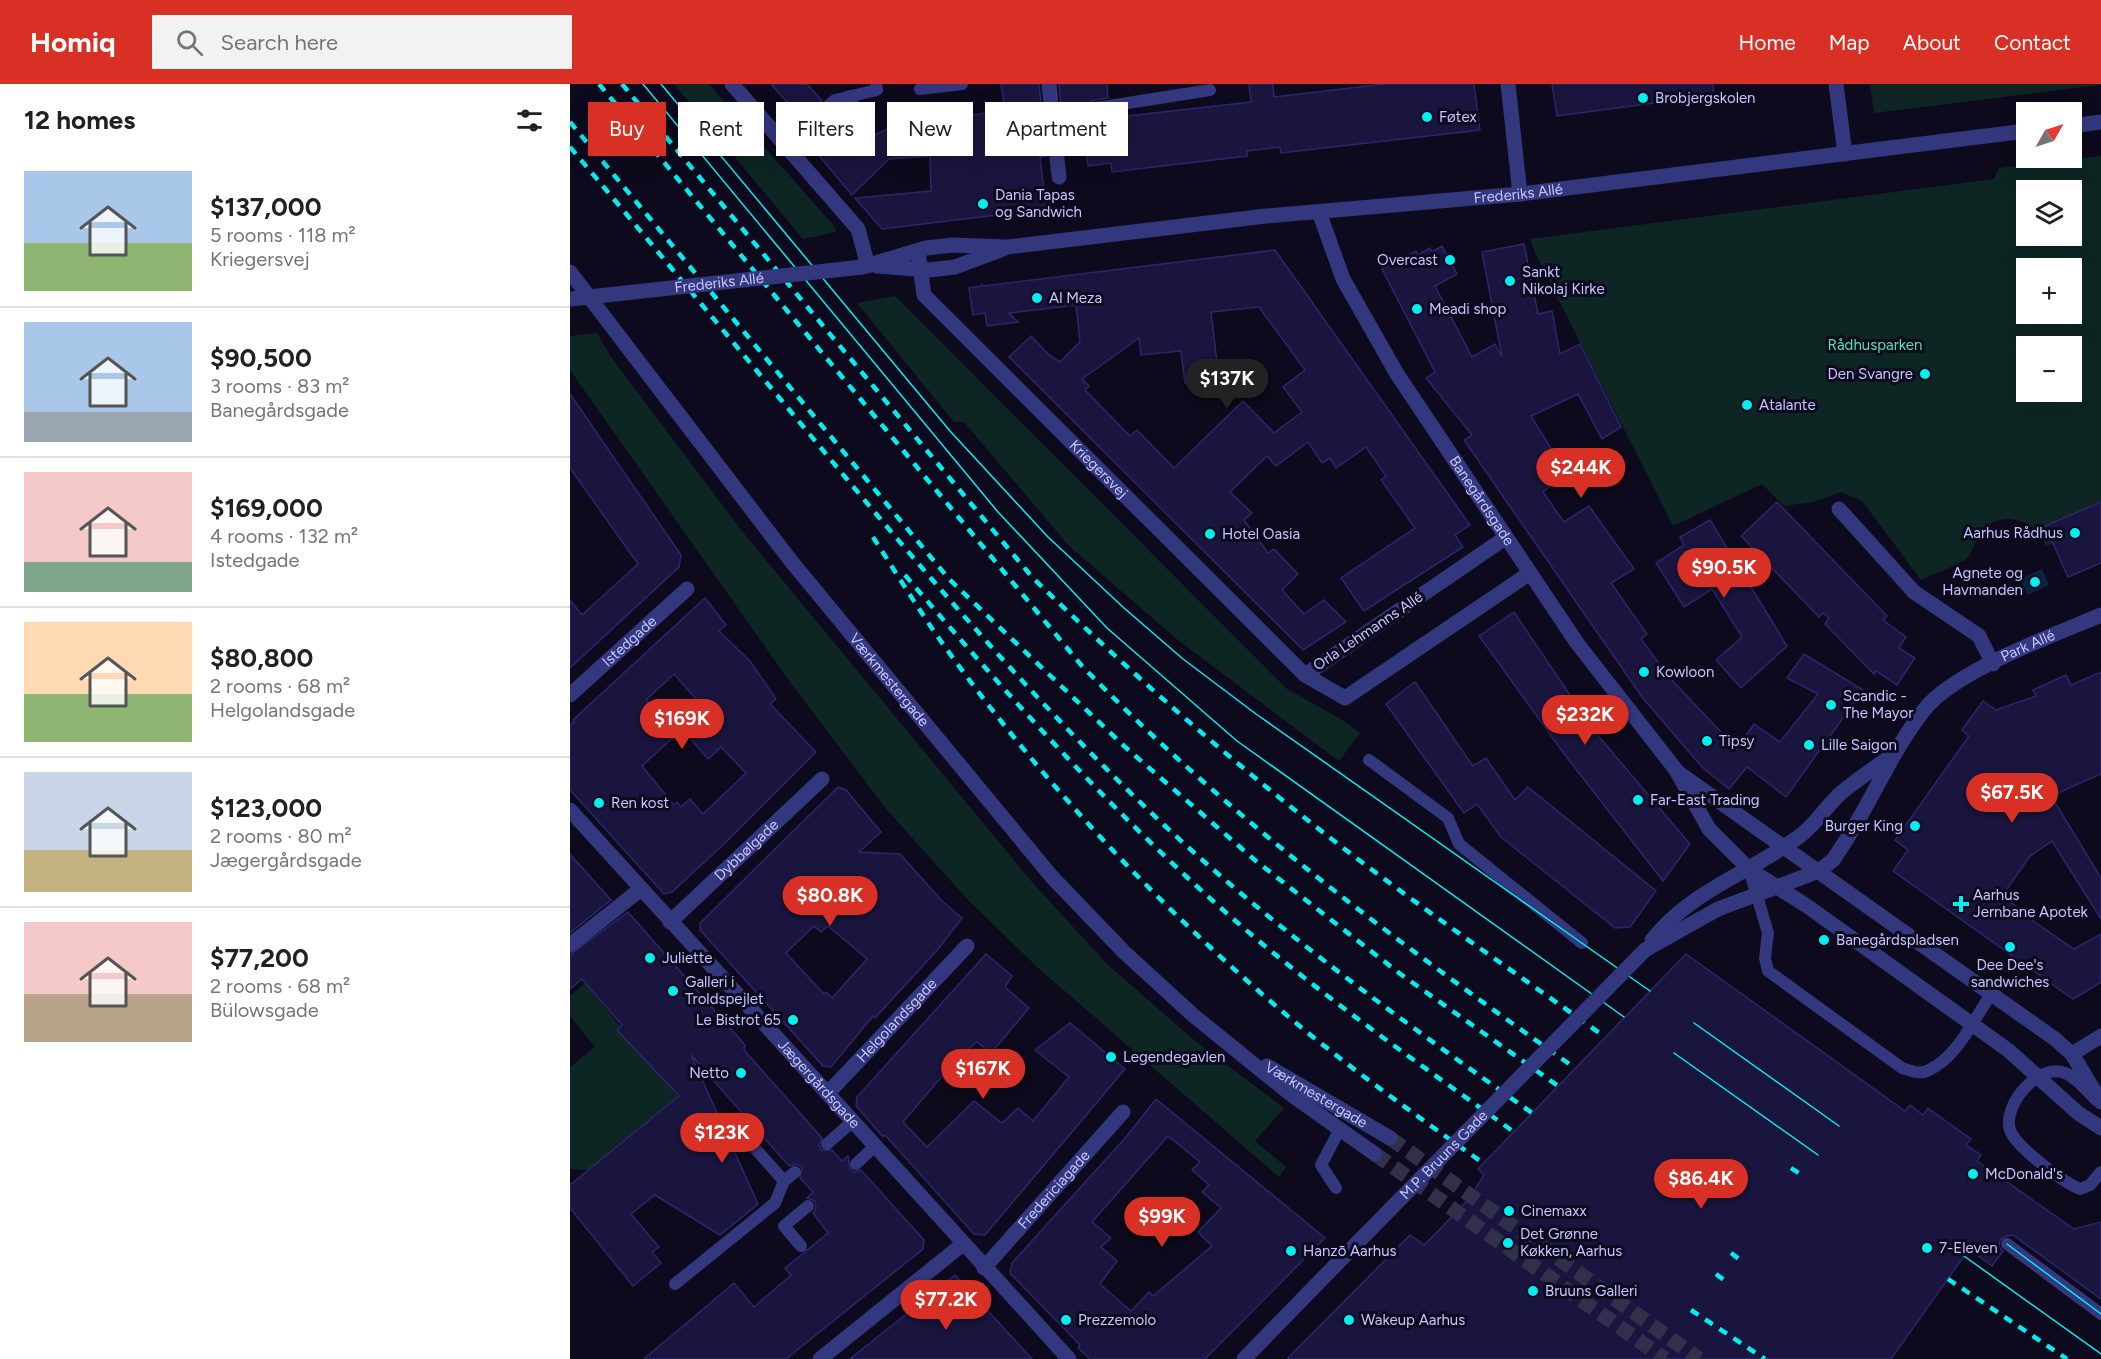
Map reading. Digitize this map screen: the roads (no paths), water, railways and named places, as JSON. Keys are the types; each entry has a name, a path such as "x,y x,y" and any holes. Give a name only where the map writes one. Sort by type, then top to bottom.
{"street":[{"path":"732,84 776,135"},
{"path":"1049,84 1051,102"},
{"path":"1508,84 1520,194"},
{"path":"1836,84 1845,154"},
{"path":"2082,125 2101,122"},
{"name":"Frederiks Allé","path":"570,299 865,266 918,251 953,245 1008,247 1319,212 1520,194 2016,133"},
{"path":"794,156 858,229 865,266"},
{"path":"1057,156 1059,177"},
{"name":"Banegårdsgade","path":"1319,212 1334,258 1362,316 1397,374 1505,538 1614,694 1676,771 1705,825 1749,869"},
{"name":"Frederiks Allé","path":"865,266 920,270 955,267 1008,247"},
{"name":"Kriegersvej","path":"918,251 924,296 1305,675"},
{"name":"Værkmestergade","path":"570,272 791,561 1053,877 1158,985 1293,1096 1375,1154"},
{"path":"1839,509 1914,592 1979,636 1993,664"},
{"name":"Orla Lehmanns Allé","path":"1505,538 1305,675 1345,698 1530,573"},
{"name":"Istedgade","path":"570,695 687,588"},
{"name":"Park Allé","path":"1894,753 1924,709 1957,681 2101,615"},
{"path":"1645,950 1676,912 1715,886 1749,869 1785,846 1811,826 1841,794 1894,753"},
{"path":"1645,950 1701,917 1779,888 1819,871 1833,861 1851,834 1894,753"},
{"name":"Banegårdsgade","path":"1676,771 1785,846"},
{"name":"Dybbølgade","path":"670,922 822,779"},
{"name":"Jægergårdsgade","path":"570,810 1069,1359"},
{"path":"1785,846 2055,1039 2072,1054 2101,1103"},
{"path":"1749,869 1971,1023 2041,1076 2078,1113 2101,1128"},
{"path":"570,945 641,890"},
{"name":"Helgolandsgade","path":"828,1093 966,946"},
{"name":"M.P. Bruuns Gade","path":"1244,1359 1645,950"},
{"path":"2072,1054 2101,1035"},
{"name":"Værkmestergade","path":"1243,1053 1302,1084 1390,1138"},
{"name":"Fredericiagade","path":"984,1268 1123,1112"},
{"path":"820,1359 963,1244"}],"lane":[{"path":"833,102 877,90 876,84"},
{"path":"920,89 962,84"},
{"path":"1128,103 1210,90"},
{"path":"850,96 852,102"},
{"path":"1370,760 1448,818 1459,844 1582,943"},
{"path":"1749,869 1768,933 1765,958 1768,971 1902,1068 1916,1073 1928,1071 1954,1048 1992,993"},
{"path":"2101,1103 2063,1072 2056,1071 2041,1076 2022,1090 2011,1105 2010,1130 2018,1143 2068,1184 2080,1189 2090,1185 2101,1172"},
{"path":"827,1144 853,1121"},
{"path":"736,1127 784,1181"},
{"path":"1336,1188 1321,1165 1340,1129"},
{"path":"856,1164 875,1146"},
{"path":"675,1284 775,1203 784,1181 795,1172"},
{"path":"801,1246 784,1226 808,1206"},
{"path":"2007,1244 2101,1314"}],"water":[{"name":"Agnete og Havmanden","path":"2042,569 2049,585 2027,595 2020,579"}],"tunnel":[{"path":"1390,1138 1699,1359"},
{"path":"1375,1154 1665,1359"}],"tram line":[{"path":"643,84 998,512 1107,628 1237,741 1624,1017"},
{"path":"661,84 950,431 1048,537 1124,608 1183,659 1256,714 1650,991"},
{"path":"1694,1023 1839,1126"},
{"path":"1674,1053 1818,1155"},
{"path":"2007,1244 2101,1314"},
{"path":"1964,1256 2101,1354"}],"railway":[{"path":"599,84 1082,666 1197,776 1319,879 1446,975 1575,1068"},
{"path":"622,84 1032,577 1177,711 1290,806 1397,888 1605,1037"},
{"path":"570,122 949,579 1124,746 1256,861 1399,973 1558,1086"},
{"path":"570,147 919,565 1014,672 1113,775 1207,864 1297,939 1389,1010 1532,1113"},
{"path":"873,537 934,632 994,713 1035,763 1120,858 1165,904 1259,992 1373,1083 1483,1163"},
{"path":"905,575 1029,717 1160,852 1253,936 1316,987 1514,1132"},
{"path":"1791,1168 1803,1176"},
{"path":"1731,1253 1743,1262"},
{"path":"1716,1274 1728,1283"},
{"path":"1948,1279 2067,1359"},
{"path":"1691,1310 1765,1359"}],"place":[{"name":"Brobjergskolen","path":"1643,98"},
{"name":"Føtex","path":"1427,117"},
{"name":"Dania Tapas og Sandwich","path":"983,204"},
{"name":"Overcast","path":"1450,260"},
{"name":"Sankt Nikolaj Kirke","path":"1510,281"},
{"name":"Al Meza","path":"1037,298"},
{"name":"Meadi shop","path":"1417,309"},
{"name":"Den Svangre","path":"1925,374"},
{"name":"Atalante","path":"1747,405"},
{"name":"Aarhus Rådhus","path":"2075,533"},
{"name":"Hotel Oasia","path":"1210,534"},
{"name":"Agnete og Havmanden","path":"2035,582"},
{"name":"Kowloon","path":"1644,672"},
{"name":"Scandic - The Mayor","path":"1831,705"},
{"name":"Tipsy","path":"1707,741"},
{"name":"Lille Saigon","path":"1809,745"},
{"name":"Far-East Trading","path":"1638,800"},
{"name":"Ren kost","path":"599,803"},
{"name":"Burger King","path":"1915,826"},
{"name":"Aarhus Jernbane Apotek","path":"1961,904"},
{"name":"Banegårdspladsen","path":"1824,940"},
{"name":"Dee Dee's sandwiches","path":"2010,947"},
{"name":"Juliette","path":"650,958"},
{"name":"Galleri i Troldspejlet","path":"673,991"},
{"name":"Le Bistrot 65","path":"793,1020"},
{"name":"Legendegavlen","path":"1111,1057"},
{"name":"Netto","path":"741,1073"},
{"name":"McDonald's","path":"1973,1174"},
{"name":"Cinemaxx","path":"1509,1211"},
{"name":"Det Grønne Køkken, Aarhus","path":"1508,1243"},
{"name":"7-Eleven","path":"1927,1248"},
{"name":"Hanzō Aarhus","path":"1291,1251"},
{"name":"Bruuns Galleri","path":"1533,1291"},
{"name":"Prezzemolo","path":"1066,1320"},
{"name":"Wakeup Aarhus","path":"1349,1320"}],"park label":[{"name":"Rådhusparken","path":"1875,345"}]}
